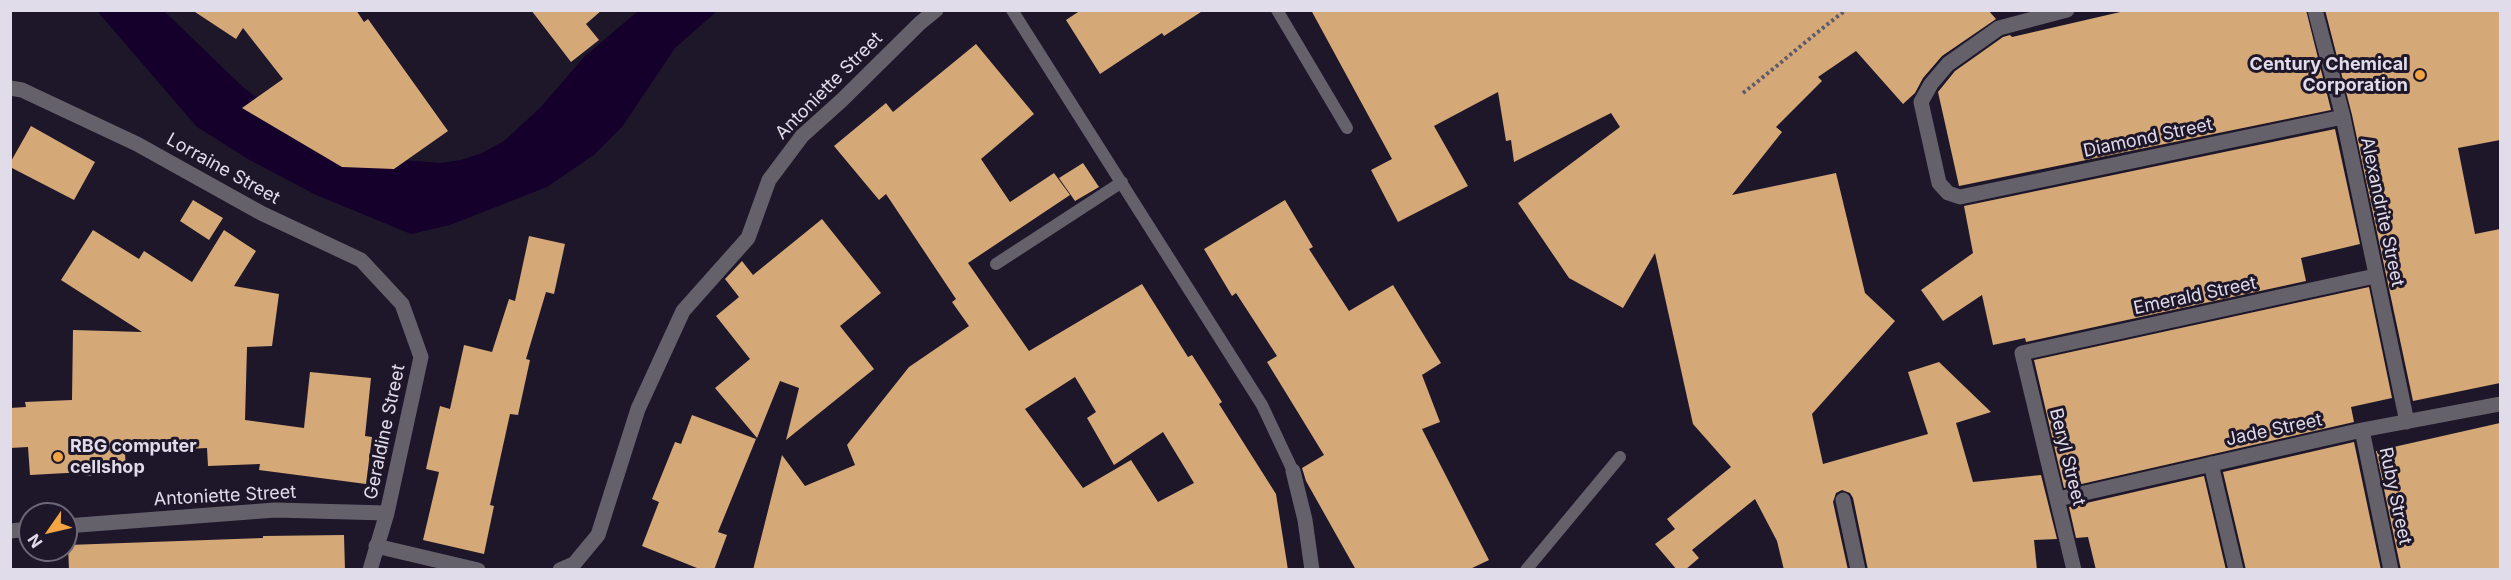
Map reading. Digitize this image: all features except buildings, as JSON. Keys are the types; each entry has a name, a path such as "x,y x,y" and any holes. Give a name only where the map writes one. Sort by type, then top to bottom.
{"street":[{"name":"Antoniette Street","path":"560,570 574,564 598,535 638,409 683,311 748,238 769,180 802,136 936,10"},
{"name":"Diamond Street","path":"2067,10 1999,28 1948,64 1931,84 1921,102 1939,183 1948,193 1960,197 2343,117"},
{"name":"Alexandrite Street","path":"2315,10 2343,117 2407,422"},
{"name":"Lorraine Street","path":"10,88 22,90 137,144 261,213 361,260 402,304"},
{"name":"Emerald Street","path":"2022,353 2375,276"},
{"name":"Geraldine Street","path":"370,570 387,513 421,357 402,304"},
{"name":"Beryl Street","path":"2022,353 2074,570"},
{"name":"Jade Street","path":"2058,500 2362,430 2500,404"},
{"name":"Ruby Street","path":"2362,430 2391,570"},
{"path":"2211,464 2236,570"},
{"path":"1293,471 1305,520 1312,570"},
{"path":"1843,500 1858,570"},
{"name":"Antoniette Street","path":"78,525 275,510 387,513"},
{"path":"376,546 478,570"}],"lane":[{"path":"1012,10 1262,405 1293,471"},
{"path":"1277,10 1347,128"},
{"path":"996,264 1122,182"},
{"path":"1526,570 1620,458"}],"path":[{"path":"1743,93 1785,60 1805,40 1846,10"}],"shaded area":[{"path":"97,11 164,11 245,89 321,144 377,158 441,163 461,160 482,153 504,141 540,108 585,56 638,11 717,11 675,48 622,127 595,154 547,187 450,225 411,234 314,194 248,159 197,127"}],"place":[{"name":"Century Chemical Corporation","path":"2420,75"},
{"name":"RBG computer cellshop","path":"58,457"}]}
